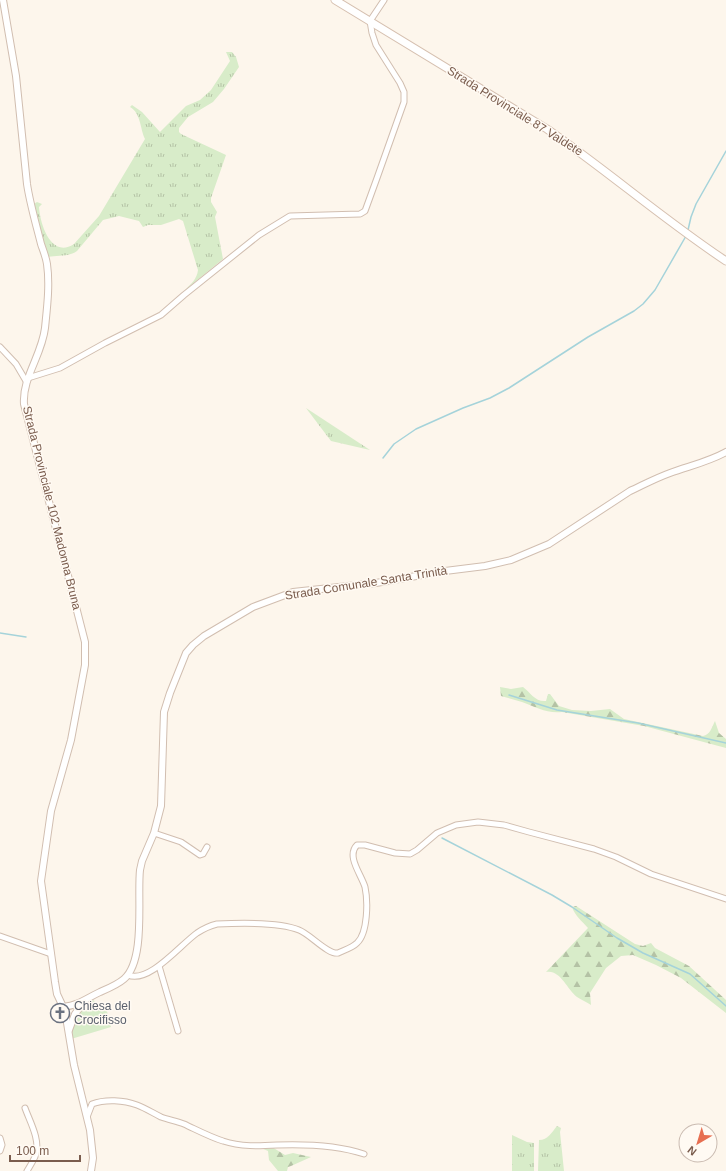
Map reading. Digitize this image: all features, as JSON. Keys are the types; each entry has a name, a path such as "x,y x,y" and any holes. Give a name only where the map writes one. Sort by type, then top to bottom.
{"main road":[{"name":"Strada Provinciale 87 Valdete","path":"335,0 572,146 726,261"}],"street":[{"name":"Strada Provinciale 102 Madonna Bruna","path":"4,0 16,76 27,184 47,264 48,279 43,340 27,380 24,404 85,642 85,665 71,740 51,811 41,881 42,897 55,982 66,1016 74,1065 87,1117 92,1145 93,1158 90,1171"},
{"path":"0,347 27,380 60,368 105,343 161,315 259,235 290,216 360,214 365,211 404,102 404,92 400,83 376,45 372,33 370,21 384,0"},
{"name":"Strada Comunale Santa Trinità","path":"128,975 136,956 138,944 140,870 142,861 154,833 161,806 164,712 186,653 193,644 253,607 293,592 376,583 445,571 485,566 511,560 549,544 630,491 659,477 697,465 726,452"},
{"path":"63,1007 84,1002 124,980 128,975 133,977 141,976 159,966 198,933 207,927 216,924 287,926 300,930 309,935 335,954 342,951 358,942 365,926 367,899 353,859 354,848 357,844 395,853 410,854 418,850 437,833 446,828 466,823 478,822 504,825 594,849 616,857 651,874 726,899"},
{"path":"154,833 181,842 200,855 203,854 207,847"},
{"path":"0,936 51,954"},
{"path":"159,966 178,1031"},
{"path":"68,1032 75,1014 84,1002"},
{"path":"66,1016 75,1005"},
{"path":"66,1016 75,1014"},
{"path":"87,1117 92,1104 102,1102 125,1102 138,1105 222,1141 234,1144 261,1147 299,1145 353,1150 364,1154"},
{"path":"25,1108 37,1145 36,1154 27,1171"},
{"path":"0,1138 2,1144 0,1151"}],"green space":[{"path":"226,52 232,52 236,57 239,67 213,102 188,117 179,128 179,132 181,134 226,155 211,198 211,202 217,212 215,217 223,259 185,290 195,279 198,270 183,221 179,219 161,225 148,225 143,227 139,221 119,216 103,220 74,253 48,257 34,204 37,202 42,204 39,207 44,230 48,238 53,243 59,247 66,247 74,244 99,216 145,139 138,117 134,110 130,107 132,105 142,112 160,132 186,106 200,100 211,90 230,61"},
{"path":"306,408 370,450 331,441"},
{"path":"500,687 511,689 523,687 536,699 542,701 546,701 548,694 550,694 559,706 572,710 591,711 610,709 624,719 703,736 709,732 715,721 719,733 726,739 726,748 644,726 562,712 546,711 501,696"},
{"path":"576,906 635,944 643,946 651,943 655,948 689,966 726,1000 726,1013 681,978 633,955 621,956 606,968 590,993 591,1005 577,997 559,976 551,972 546,972 588,928 573,910 572,907"},
{"path":"93,1000 103,1010 107,1011 111,1027 71,1039 71,1028 76,1016 88,1003"},
{"path":"557,1126 561,1128 560,1132 564,1171 538,1171 539,1140 545,1139"},
{"path":"512,1135 527,1142 534,1143 534,1171 512,1171"},
{"path":"272,1147 285,1155 293,1153 311,1157 288,1167 287,1171 278,1171 269,1160 268,1151 261,1148"}],"waterway":[{"path":"688,230 696,204 726,151"},
{"path":"383,458 394,444 416,429 463,408 490,398 509,388 588,337 634,311 643,304 655,290 686,236"},
{"path":"0,633 26,637"},
{"path":"509,695 557,710 638,723 726,743"},
{"path":"442,838 552,895 617,938 643,953 690,974 726,1006"}],"place":[{"name":"Chiesa del Crocifisso","path":"60,1013"}]}
